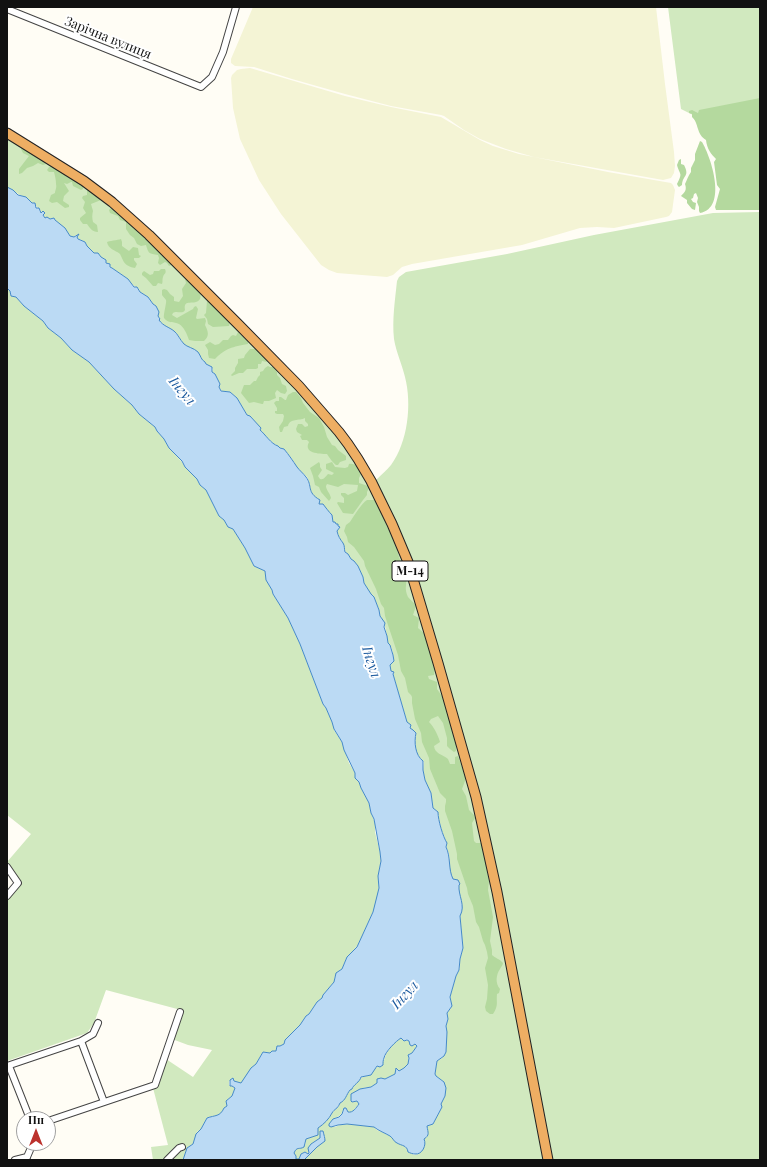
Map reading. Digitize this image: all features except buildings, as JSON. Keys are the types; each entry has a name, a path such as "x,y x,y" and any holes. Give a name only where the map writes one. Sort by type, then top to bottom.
{"highway":[{"name":"М-14","path":"7,133 84,181 112,202 149,235 298,386 343,438 371,481 392,524 408,562 476,797 497,892 548,1160"}],"street":[{"name":"Зарічна вулиця","path":"7,10 201,86 212,77 223,52 231,27 235,7"},
{"path":"7,867 18,883 7,896"},
{"path":"56,1118 155,1085 180,1012"},
{"path":"27,1111 8,1066 81,1041 93,1034 98,1023"},
{"path":"81,1041 104,1102"},
{"path":"167,1160 179,1148 182,1147"},
{"path":"15,1160 29,1158"}],"green space":[{"path":"253,7 656,7 674,152 674,173 671,178 663,180 534,157 506,149 480,139 441,115 391,106 254,67 235,66 231,63 231,59"},
{"path":"668,7 760,7 760,114 699,118 681,109"},
{"path":"250,68 345,96 441,117 480,140 493,146 519,154 671,183 675,190 672,212 666,217 614,228 580,228 522,245 412,264 402,267 393,275 387,277 337,273 321,265 281,214 259,180 240,139 233,108 231,78 237,70"},
{"path":"760,98 760,210 716,210 715,207 720,189 717,185 714,162 716,159 707,146 706,140 699,132 696,122 689,111 692,110 698,113 699,110"},
{"path":"7,135 83,183 147,236 296,388 336,435 368,482 405,563 480,827 545,1160 304,1160 325,1137 320,1133 320,1138 311,1144 308,1154 305,1152 301,1154 299,1159 296,1159 294,1153 297,1148 305,1145 306,1139 318,1134 318,1128 338,1107 350,1090 362,1077 368,1076 384,1060 386,1054 394,1043 401,1038 417,1046 412,1053 409,1054 408,1064 401,1071 396,1070 395,1074 383,1079 371,1087 363,1088 351,1095 351,1101 357,1101 359,1104 350,1113 343,1110 340,1115 334,1118 329,1124 335,1127 349,1124 374,1127 377,1130 393,1137 395,1141 403,1145 414,1155 418,1154 424,1147 425,1144 423,1139 428,1136 427,1126 433,1124 440,1111 441,1103 445,1096 444,1082 435,1074 437,1061 442,1058 446,1052 447,1013 451,1008 450,997 460,968 460,959 463,948 460,915 462,911 462,904 459,893 459,885 452,878 450,872 449,854 440,826 438,812 433,808 431,793 425,780 423,770 424,762 416,749 416,734 407,722 393,674 394,672 391,671 390,665 394,661 392,649 388,643 385,625 373,596 364,583 358,566 346,553 342,541 339,538 337,531 340,527 333,522 327,509 319,504 318,499 311,492 307,477 297,468 284,449 275,444 261,432 254,421 247,415 237,398 230,392 222,391 219,387 220,384 215,374 212,372 213,369 202,360 198,352 184,345 174,331 164,326 159,321 160,318 158,316 156,306 148,297 140,292 139,289 131,284 128,279 112,268 100,256 94,253 85,242 77,238 76,235 74,237 70,236 54,218 45,218 34,204 7,187"},
{"path":"700,141 706,149 713,170 715,192 713,202 708,209 700,213 696,193 691,199 696,203 695,210 692,209 687,203 687,200 681,196 685,191 685,184 691,172"},
{"path":"22,147 42,159 46,164 43,165 38,163 19,174 19,169 29,156 23,153 21,149"},
{"path":"681,159 681,164 684,165 686,169 686,174 682,185 679,187 677,184 680,174 677,165"},
{"path":"51,166 56,167 83,186 83,189 81,190 73,186 72,182 67,184 64,183 69,191 64,196 63,201 69,205 69,207 65,208 57,202 52,203 49,201 51,195 55,193 56,187 54,172 49,172 47,170"},
{"path":"89,190 101,199 91,204 93,211 93,222 97,225 98,232 93,231 87,224 83,224 80,220 80,218 86,213 83,208 85,202 82,198 83,196 87,195 87,191"},
{"path":"111,208 157,249 162,256 164,256 171,263 171,265 169,266 165,262 160,265 158,263 158,255 150,253 146,245 141,246 137,244 126,229 126,222 120,220 118,216 110,213 109,210"},
{"path":"760,212 760,1160 550,1160 525,1026 440,661 375,483 397,456 405,434 407,422 407,388 393,332 397,281 399,277 406,272 507,254 594,235 713,213"},
{"path":"121,239 122,246 129,251 133,247 138,248 139,255 141,256 139,258 134,258 137,264 135,268 126,265 120,254 110,248 107,242"},
{"path":"161,269 165,269 166,273 163,276 162,284 158,283 156,286 153,286 142,275 144,271 150,275 153,274 154,271 159,271"},
{"path":"185,279 201,292 200,298 198,301 186,304 184,311 175,312 172,315 177,318 196,306 198,309 196,318 205,318 206,321 205,325 208,335 204,341 189,340 181,325 167,321 164,318 166,299 162,295 162,290 167,290 174,297 174,301 179,302 183,296 182,289 186,283"},
{"path":"7,288 10,291 10,295 16,297 72,350 89,362 139,414 155,427 169,448 206,490 219,516 224,520 228,527 233,529 254,566 265,571 266,578 273,594 288,618 300,644 323,704 334,726 334,730 342,742 349,763 355,773 355,778 359,782 369,803 375,823 375,832 381,861 378,877 379,888 376,905 358,945 346,959 342,969 335,976 334,982 300,1025 285,1040 284,1044 277,1047 276,1051 272,1051 270,1053 263,1052 256,1064 241,1083 229,1081 229,1085 235,1088 232,1096 228,1099 227,1106 219,1114 207,1118 201,1129 197,1132 193,1144 187,1148 183,1160 153,1160 151,1147 168,1145 153,1088 159,1084 166,1059 193,1077 212,1050 188,1045 172,1039 181,1010 106,990 94,1023 87,1033 7,1061 7,899 19,883 7,862 31,834 7,815"},
{"path":"207,301 210,301 230,322 229,326 213,327 208,324 204,315 206,313"},
{"path":"238,332 248,342 248,344 230,348 215,359 209,358 208,350 205,345 210,342 215,345 219,344 223,340 228,340 233,335 236,336"},
{"path":"250,349 256,349 267,362 262,361 261,364 258,364 258,368 256,369 247,369 243,373 232,376 231,375 235,371 238,363 238,359 244,358"},
{"path":"268,366 273,367 277,372 282,384 286,386 287,391 285,394 277,390 275,393 276,398 269,401 264,401 263,404 254,402 249,403 241,393 244,385 250,385 256,381 260,375 260,372"},
{"path":"296,392 310,412 319,418 332,445 346,456 346,460 336,465 327,454 316,453 308,449 309,442 307,440 302,440 300,436 302,435 297,432 296,429 298,424 302,424 305,427 308,426 305,418 289,423 288,426 284,427 282,432 280,432 279,427 284,416 283,414 275,413 277,408 274,403 279,401 279,397 286,400 288,395"},
{"path":"319,462 322,470 318,476 320,479 323,479 328,474 332,475 334,473 326,469 326,464 332,462 335,467 345,468 351,464 358,468 361,474 359,483 368,486 369,488 367,495 353,514 343,513 337,503 344,503 344,498 341,493 348,495 357,491 358,485 344,484 338,487 327,484 326,487 331,498 329,501 321,492 319,487 315,485 310,468"},
{"path":"367,500 374,500 376,502 397,548 405,574 407,594 416,606 413,615 419,618 418,628 426,635 435,668 434,675 428,676 429,679 437,682 437,689 444,699 456,742 456,751 454,752 447,746 447,738 443,723 438,716 431,719 429,722 436,731 440,742 434,746 437,752 448,759 450,764 455,764 455,757 458,756 465,776 462,789 466,796 469,810 475,818 472,823 474,841 476,843 481,843 483,846 487,861 489,881 488,890 493,917 490,941 492,955 503,963 497,976 497,984 500,989 499,993 497,994 497,1006 493,1014 486,1011 485,1007 488,985 485,968 488,958 487,952 476,922 473,906 457,859 452,831 445,811 446,799 440,793 430,769 429,758 415,719 412,697 408,692 405,678 401,671 398,655 385,616 384,608 364,561 354,547 348,542 344,531 346,525"}],"water":[{"name":"Інгул","path":"7,187 18,195 26,197 32,203 35,203 36,208 39,208 41,213 43,211 45,213 43,215 45,218 54,218 65,228 70,236 74,237 79,234 77,237 78,239 85,242 94,253 98,253 106,260 106,263 110,264 110,267 128,279 134,287 137,287 140,292 148,297 156,306 159,312 159,320 164,325 174,331 184,344 198,352 206,364 212,367 212,372 215,374 220,384 219,387 221,391 230,392 237,398 247,415 250,416 261,428 260,430 273,443 284,449 306,477 311,492 320,500 319,504 323,504 332,515 333,522 338,524 340,527 337,531 344,544 345,552 358,566 364,583 374,597 380,616 385,623 384,627 388,643 393,655 394,661 390,665 391,671 394,672 393,674 407,722 411,725 410,728 416,733 415,744 417,752 423,761 425,780 431,793 433,808 438,812 441,828 447,843 446,847 451,875 453,879 458,880 460,884 459,889 462,904 462,912 460,916 463,948 459,970 450,997 452,1006 447,1013 446,1052 444,1056 437,1061 435,1074 444,1082 446,1088 445,1096 441,1104 442,1107 433,1124 427,1126 428,1134 424,1139 425,1144 422,1151 418,1154 408,1152 405,1147 374,1127 347,1124 331,1127 329,1126 333,1119 342,1114 344,1108 346,1108 348,1112 351,1112 359,1104 357,1101 351,1101 351,1094 360,1089 371,1087 377,1083 377,1079 385,1079 395,1074 396,1068 399,1071 408,1064 408,1055 412,1053 417,1046 415,1044 412,1046 410,1045 409,1041 404,1041 401,1038 386,1053 383,1060 383,1065 380,1067 377,1066 371,1075 361,1077 350,1090 345,1099 318,1128 318,1135 306,1139 304,1147 296,1150 294,1153 296,1159 299,1159 301,1154 305,1152 308,1154 308,1148 320,1138 320,1131 323,1131 325,1141 304,1160 183,1160 187,1148 193,1144 196,1134 201,1129 207,1118 219,1114 227,1106 226,1101 232,1096 235,1088 230,1086 230,1080 233,1078 234,1081 241,1083 251,1068 256,1064 263,1052 270,1053 272,1051 276,1051 277,1046 284,1044 285,1040 300,1025 317,1002 322,998 334,982 336,973 342,969 347,957 357,947 373,912 379,888 378,876 381,861 380,852 374,819 369,803 359,782 355,778 355,773 344,750 342,742 334,729 323,704 300,644 288,618 266,580 265,571 254,566 233,529 228,527 224,520 219,516 206,490 169,448 155,427 139,414 89,362 72,350 16,297 11,296 10,291 7,288"}]}
